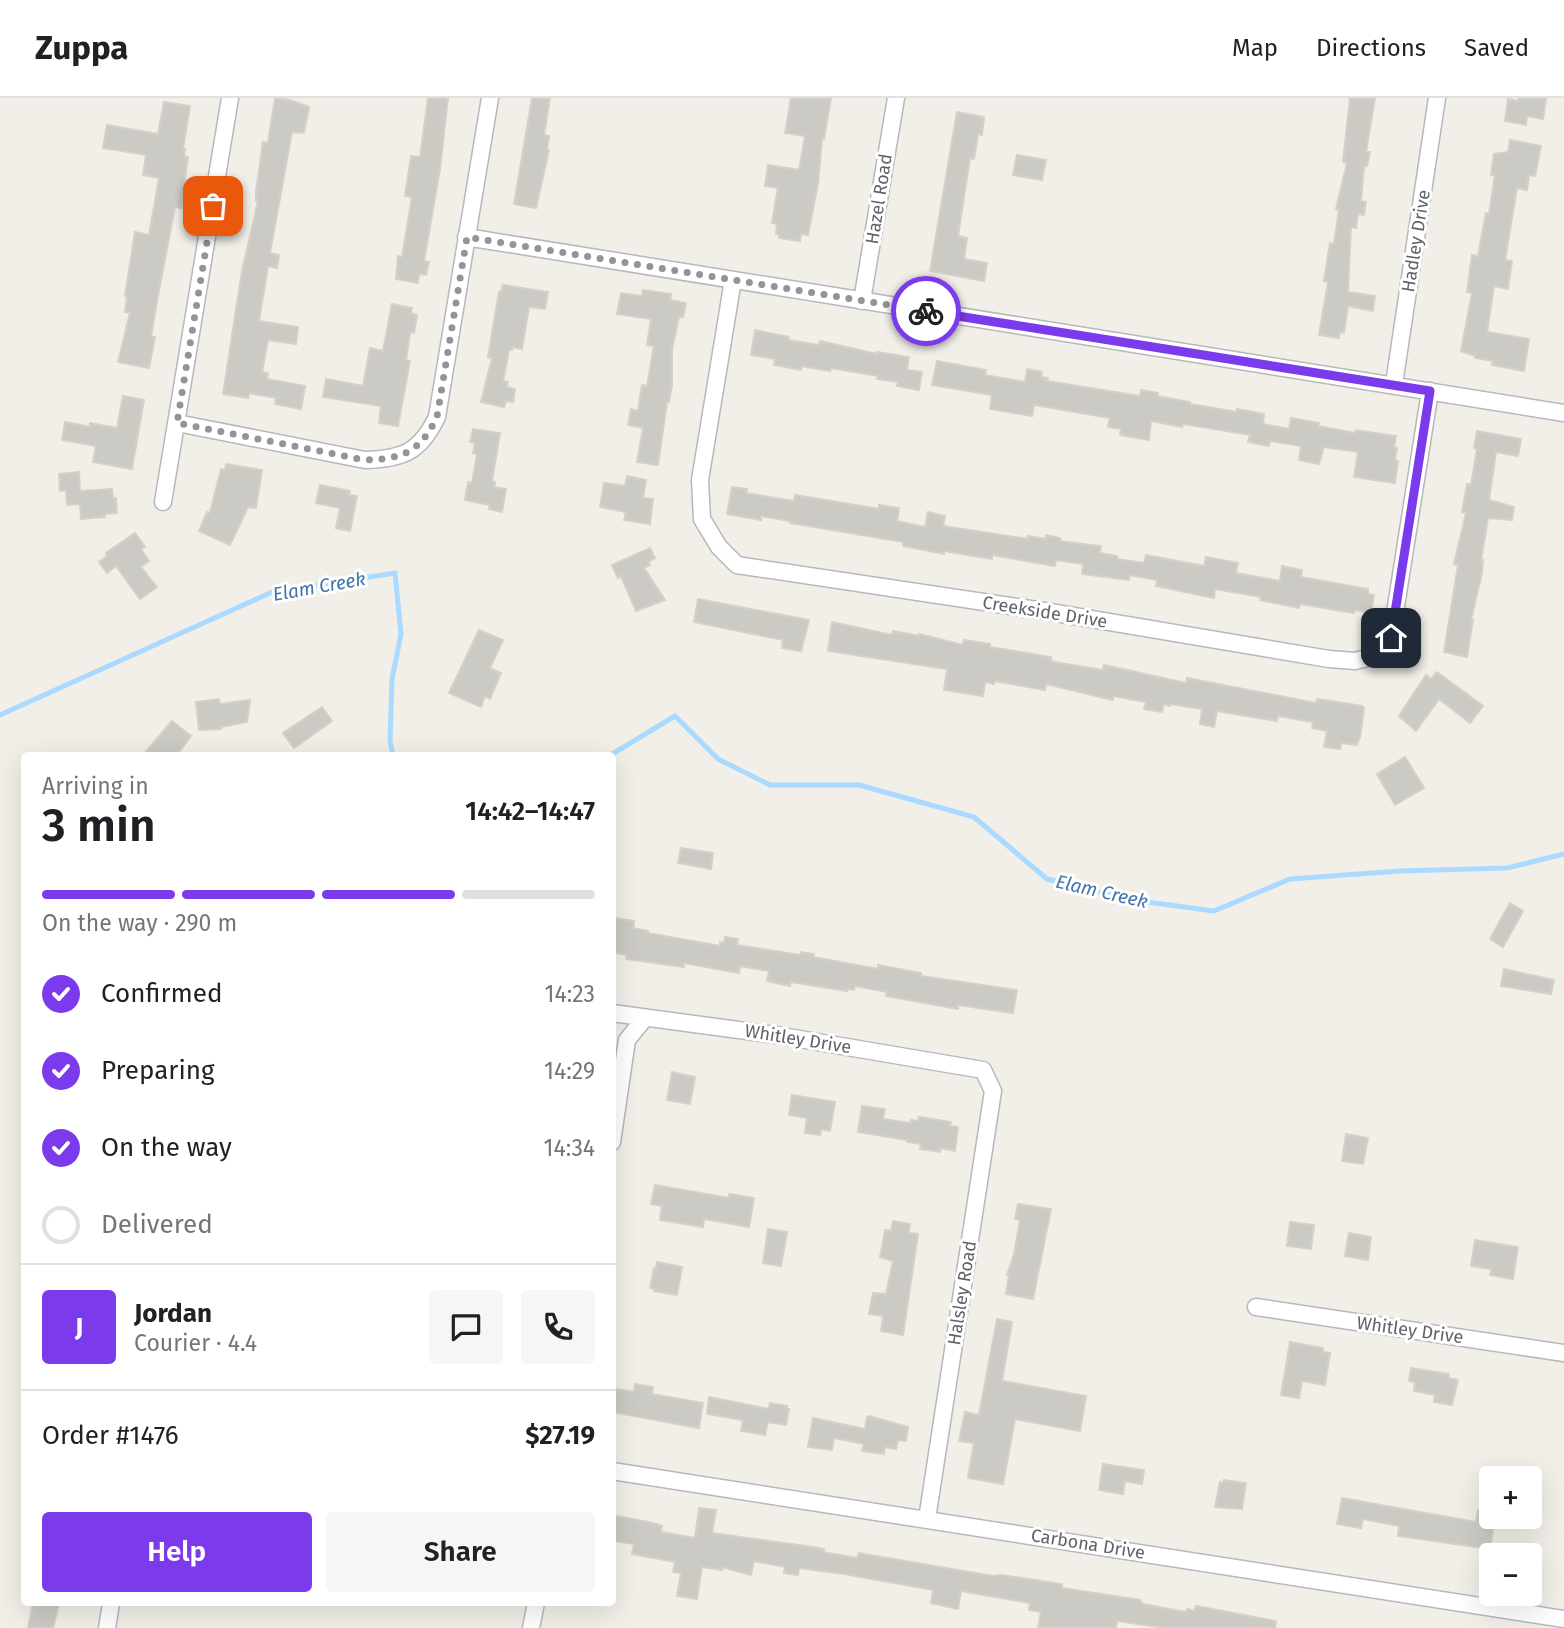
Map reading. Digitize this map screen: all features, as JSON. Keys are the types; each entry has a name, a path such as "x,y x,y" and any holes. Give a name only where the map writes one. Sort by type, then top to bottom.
{"street":[{"path":"163,502 230,98"},
{"path":"177,423 365,460 388,459 410,451 428,437 437,417 490,98"},
{"name":"Hazel Road","path":"863,301 896,98"},
{"name":"Hadley Drive","path":"1394,384 1437,98"},
{"path":"467,237 1564,413"},
{"name":"Creekside Drive","path":"733,280 700,480 702,520 719,547 737,565 1044,611 1329,659 1355,661 1383,654 1391,638 1430,391"},
{"name":"Whitley Drive","path":"616,1014 776,1035 984,1070"},
{"path":"616,1115 627,1041 645,1018"},
{"name":"Halsley Road","path":"927,1519 993,1091 984,1070"},
{"name":"Whitley Drive","path":"1256,1307 1564,1353"},
{"name":"Carbona Drive","path":"616,1472 1564,1619"},
{"path":"107,1628 111,1606"},
{"path":"531,1628 535,1606"}],"building":[{"path":"275,98 309,107 304,133 292,132 270,253 279,255 277,268 268,266 259,321 298,327 296,344 268,340 262,372 268,373 267,379 305,386 301,409 275,404 276,398 249,393 248,398 223,394 242,271 258,201 256,191 263,142 268,143"},
{"path":"428,98 448,98 440,169 424,261 429,262 426,275 419,274 418,283 396,279 398,256 402,257 412,197 405,196 411,156 420,157"},
{"path":"532,98 550,98 544,135 549,136 549,150 536,208 514,204"},
{"path":"791,98 831,98 808,235 801,234 800,241 779,238 779,234 776,234 777,224 772,223 778,188 765,186 768,165 799,170 805,136 785,133"},
{"path":"1350,98 1375,98 1366,152 1370,152 1367,166 1364,166 1361,201 1366,202 1364,215 1358,214 1356,228 1351,227 1348,292 1375,296 1373,311 1348,306 1344,333 1340,332 1339,338 1319,335 1328,282 1324,281 1330,243 1334,244 1339,210 1336,209 1347,163 1343,162"},
{"path":"1519,98 1546,98 1543,119 1527,116 1526,125 1505,121 1508,99 1518,101"},
{"path":"164,102 190,106 183,149 184,156 188,157 181,208 175,207 157,301 151,337 155,337 149,368 118,362 130,313 125,312 125,296 135,232 149,235 159,178 143,175 146,155 103,148 107,125 158,134"},
{"path":"957,112 984,117 982,135 978,134 974,159 970,158 958,236 967,238 964,259 987,263 984,281 930,271"},
{"path":"1510,140 1541,146 1535,176 1529,175 1527,190 1517,188 1505,260 1512,261 1508,289 1494,286 1487,332 1529,339 1524,371 1492,365 1493,361 1475,358 1461,351 1472,293 1467,292 1472,255 1478,256 1486,213 1489,214 1495,175 1491,175 1494,154 1508,152"},
{"path":"1017,155 1046,160 1042,180 1013,175"},
{"path":"503,285 548,292 545,309 529,307 522,349 513,347 509,350 503,381 508,382 507,387 515,389 513,402 506,401 504,407 481,402 492,358 488,357 499,292"},
{"path":"643,290 671,294 670,300 686,303 683,317 679,317 672,349 672,385 658,465 637,462 643,428 628,425 631,409 638,411 642,385 647,386 654,346 647,345 651,319 617,314 621,293 642,296"},
{"path":"392,304 412,308 411,313 417,315 414,333 410,332 406,360 410,361 398,426 379,423 381,406 323,397 326,379 363,386 370,348 383,351"},
{"path":"755,330 789,337 788,340 819,345 820,341 877,354 909,357 907,370 922,372 919,390 897,386 898,382 877,379 878,376 831,368 830,371 801,366 801,370 774,365 775,359 751,355"},
{"path":"937,361 986,370 985,375 1025,382 1027,369 1042,372 1041,377 1048,378 1047,381 1140,396 1141,390 1158,393 1157,396 1190,404 1264,414 1263,424 1289,429 1291,418 1355,433 1356,430 1396,436 1395,460 1398,461 1395,483 1354,477 1358,452 1324,447 1319,464 1299,460 1301,446 1270,441 1269,446 1248,442 1250,435 1151,421 1149,440 1120,435 1121,429 1108,427 1110,418 1034,405 1032,416 990,409 992,395 932,385"},
{"path":"123,396 144,400 132,469 93,462 96,446 62,440 65,422 90,427 90,423 117,428"},
{"path":"473,429 500,433 492,481 495,482 494,487 506,489 502,512 489,509 490,505 465,500 468,482 472,483 477,454 473,453 475,443 470,442"},
{"path":"1477,431 1521,439 1518,456 1496,452 1489,500 1514,507 1512,520 1488,518 1481,560 1482,573 1471,620 1467,657 1444,652 1458,565 1454,564 1466,513 1462,512 1467,484 1471,485"},
{"path":"226,464 262,470 256,508 248,507 230,545 199,531 207,512 210,513 221,469 225,470"},
{"path":"79,472 80,491 112,489 117,513 81,519 80,504 67,505 66,490 60,491 59,474"},
{"path":"627,476 646,480 643,498 653,499 650,524 624,520 626,512 600,507 604,483 625,486"},
{"path":"320,485 350,491 349,495 357,496 350,531 336,528 340,508 316,503"},
{"path":"732,487 747,489 746,493 794,501 795,495 879,509 879,505 899,508 897,521 925,527 928,512 945,516 943,526 1028,539 1028,536 1046,539 1046,535 1060,538 1060,541 1101,546 1100,553 1144,563 1146,555 1204,566 1206,557 1238,563 1236,573 1280,581 1282,566 1302,570 1301,577 1368,589 1368,594 1374,595 1371,613 1355,610 1354,613 1300,604 1299,608 1260,600 1261,597 1215,589 1214,598 1156,586 1157,580 1130,575 1129,580 1082,574 1083,564 1056,560 1055,566 992,555 992,559 944,551 944,554 903,546 903,542 790,521 761,516 761,520 727,514"},
{"path":"135,533 145,547 141,549 149,561 141,567 157,587 140,599 116,566 107,573 99,562 107,556 106,553"},
{"path":"650,548 655,558 644,568 665,600 636,611 621,576 618,578 612,565"},
{"path":"698,599 809,620 801,651 782,648 783,640 694,622"},
{"path":"832,622 892,635 893,631 919,634 963,645 964,640 990,644 990,647 1051,657 1051,661 1103,670 1104,665 1186,683 1187,678 1316,703 1317,699 1362,706 1364,708 1360,737 1357,745 1341,743 1340,749 1324,747 1327,731 1312,728 1313,722 1278,716 1277,721 1217,711 1214,727 1200,724 1202,709 1164,704 1162,712 1144,709 1146,702 1113,696 1113,700 1046,684 1045,690 995,681 994,684 985,682 983,696 944,690 947,669 828,651"},
{"path":"479,630 503,640 490,668 501,673 490,699 485,696 481,707 449,693"},
{"path":"1437,672 1483,706 1470,723 1439,699 1416,731 1399,716 1426,675 1431,679"},
{"path":"219,699 220,704 250,700 247,722 221,729 199,730 196,702"},
{"path":"322,707 332,721 294,748 283,733"},
{"path":"172,721 191,736 179,752 145,752"},
{"path":"1405,757 1424,788 1395,805 1377,774"},
{"path":"681,848 713,853 711,869 678,863"},
{"path":"1510,903 1523,911 1503,947 1490,939"},
{"path":"616,918 634,921 633,928 648,933 720,946 725,937 738,939 737,945 800,955 801,952 814,954 813,957 878,969 878,965 921,973 921,976 1017,990 1013,1013 958,1005 958,1009 886,996 887,992 855,986 854,990 847,991 791,982 790,986 767,981 769,971 740,966 739,973 684,963 684,967 626,959 627,955 616,953"},
{"path":"1504,969 1554,980 1551,994 1501,986"},
{"path":"672,1072 695,1077 690,1104 667,1100"},
{"path":"792,1095 835,1102 830,1131 821,1129 820,1135 805,1133 807,1118 789,1115"},
{"path":"862,1106 885,1109 883,1119 910,1123 911,1120 918,1121 919,1117 951,1122 950,1126 958,1127 955,1151 941,1148 940,1152 920,1149 921,1144 907,1140 858,1132"},
{"path":"1346,1134 1368,1138 1363,1164 1342,1161"},
{"path":"655,1185 729,1198 729,1194 754,1198 749,1227 704,1219 703,1227 660,1220 662,1206 651,1204"},
{"path":"1018,1204 1051,1209 1033,1299 1006,1294 1007,1275 1020,1220 1015,1219"},
{"path":"893,1221 910,1224 909,1233 918,1234 903,1335 881,1331 883,1316 869,1314 873,1293 886,1294 893,1261 880,1257 885,1230 891,1231"},
{"path":"1290,1222 1314,1225 1311,1249 1287,1246"},
{"path":"768,1229 787,1232 781,1266 763,1263"},
{"path":"1349,1233 1371,1237 1368,1260 1345,1256"},
{"path":"1475,1240 1518,1247 1513,1279 1490,1275 1491,1269 1471,1266"},
{"path":"657,1262 682,1267 677,1295 650,1288"},
{"path":"997,1319 1012,1322 1002,1381 1086,1396 1080,1431 1015,1419 1003,1484 968,1478 974,1443 959,1441 965,1412 979,1415"},
{"path":"1290,1342 1323,1348 1323,1352 1330,1353 1325,1385 1302,1381 1299,1398 1281,1395"},
{"path":"1411,1368 1449,1374 1448,1378 1458,1380 1452,1405 1434,1402 1435,1395 1414,1391 1415,1382 1409,1381"},
{"path":"635,1384 653,1387 652,1394 703,1403 699,1428 616,1413 616,1389 634,1392"},
{"path":"709,1397 769,1409 770,1403 787,1406 789,1409 786,1425 768,1422 765,1435 741,1431 743,1420 707,1414"},
{"path":"869,1416 908,1427 906,1441 898,1440 896,1449 885,1447 884,1454 862,1451 864,1444 834,1438 832,1450 808,1447 813,1418 865,1429"},
{"path":"1103,1464 1144,1470 1142,1484 1125,1481 1123,1494 1099,1490"},
{"path":"1224,1480 1246,1483 1242,1509 1215,1507 1220,1482 1224,1483"},
{"path":"1342,1498 1476,1522 1479,1510 1479,1529 1493,1529 1491,1543 1479,1543 1479,1547 1398,1536 1399,1526 1363,1519 1361,1528 1337,1524"},
{"path":"699,1508 716,1510 712,1533 813,1547 824,1549 823,1552 857,1558 859,1553 993,1576 1062,1584 1062,1588 1140,1600 1143,1604 1186,1612 1187,1609 1195,1611 1196,1606 1276,1621 1275,1628 1165,1628 1117,1621 1116,1628 1038,1628 1041,1612 1029,1610 1030,1603 961,1591 958,1609 931,1603 933,1590 799,1568 798,1575 784,1573 785,1567 754,1561 751,1575 722,1567 722,1570 702,1567 697,1599 677,1596 681,1573 673,1572 675,1562 632,1554 634,1544 616,1542 616,1516 662,1526 661,1532 695,1538"},
{"path":"32,1606 58,1606 53,1628 28,1628"}],"waterway":[{"name":"Elam Creek","path":"0,715 272,592 395,573 401,634 392,679 390,741 392,752"},
{"name":"Elam Creek","path":"616,752 675,716 718,759 770,785 859,785 974,817 1047,879 1132,900 1214,911 1290,879 1399,871 1507,868 1564,854"}],"way so far":[{"path":"213,206 177,423 365,460 388,459 410,451 428,437 437,417 467,237 926,311"}],"route":[{"path":"926,311 1430,391 1391,638"}]}
